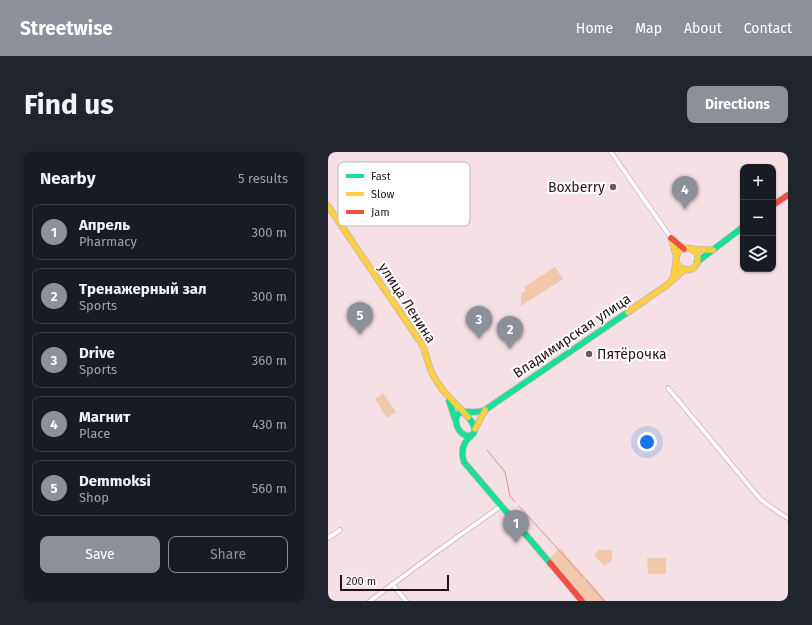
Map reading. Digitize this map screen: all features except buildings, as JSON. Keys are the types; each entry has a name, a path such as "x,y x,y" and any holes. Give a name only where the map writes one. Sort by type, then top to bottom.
{"street":[{"path":"611,152 671,238 684,249"},
{"path":"776,203 788,196"},
{"name":"улица Ленина","path":"328,206 338,221"},
{"name":"улица Ленина","path":"328,213 421,345 432,376 451,405 455,419"},
{"name":"улица Ленина","path":"341,226 422,344 427,355 430,369 435,379 450,399 464,413"},
{"path":"671,238 677,264 680,268 685,270 692,268 697,262 740,229"},
{"path":"691,249 695,252 697,262"},
{"path":"672,280 676,258 680,250 713,250"},
{"name":"Владимирская улица","path":"455,419 456,415 459,413 478,412 484,410 654,294 685,270"},
{"path":"668,388 761,500 788,518"},
{"path":"484,410 474,433 465,442 462,450 464,462 582,601"},
{"path":"464,413 472,421 475,429"},
{"path":"455,419 458,429 468,437 471,436"},
{"path":"462,433 465,442"},
{"path":"370,601 434,553 501,506"},
{"path":"328,538 340,530"},
{"path":"392,584 406,601"}],"shaded area":[{"path":"555,267 563,279 521,306 521,293 526,290 524,287"},
{"path":"383,393 396,412 387,418 375,399"},
{"path":"560,548 606,601 586,601 550,558"},
{"path":"599,550 612,550 612,560 604,566 594,555"},
{"path":"647,558 666,558 666,574 648,574"}],"waterway":[{"path":"487,450 505,472 510,496 515,502"},
{"path":"519,506 583,577"},
{"path":"586,580 604,601"}],"traffic: fast":[{"path":"697,262 740,229"},
{"path":"468,417 473,424 474,430 473,434 470,436 461,433 458,428 456,419 459,413 485,410 628,312"},
{"path":"449,401 455,419"},
{"path":"471,436 463,448 464,462 550,563"}],"traffic: slow":[{"path":"328,206 338,221"},
{"path":"342,226 421,343 425,350 430,369 436,380 448,396 468,417"},
{"path":"671,238 676,255"},
{"path":"687,248 691,249 697,255 698,259 697,263 691,269 687,270 683,269 677,263 676,259 677,255 683,249 687,248"},
{"path":"691,249 713,250"},
{"path":"672,280 676,261"},
{"path":"628,312 667,285 685,269"},
{"path":"475,429 485,410"}],"traffic: jam":[{"path":"776,203 788,195"},
{"path":"671,238 684,249"},
{"path":"550,563 582,601"}],"place":[{"name":"Boxberry","path":"613,187"},
{"name":"Магнит","path":"685,209"},
{"name":"Demmoksi","path":"360,335"},
{"name":"Drive","path":"479,339"},
{"name":"Тренажерный зал","path":"510,349"},
{"name":"Пятёрочка","path":"589,354"},
{"name":"Апрель","path":"516,543"}]}
